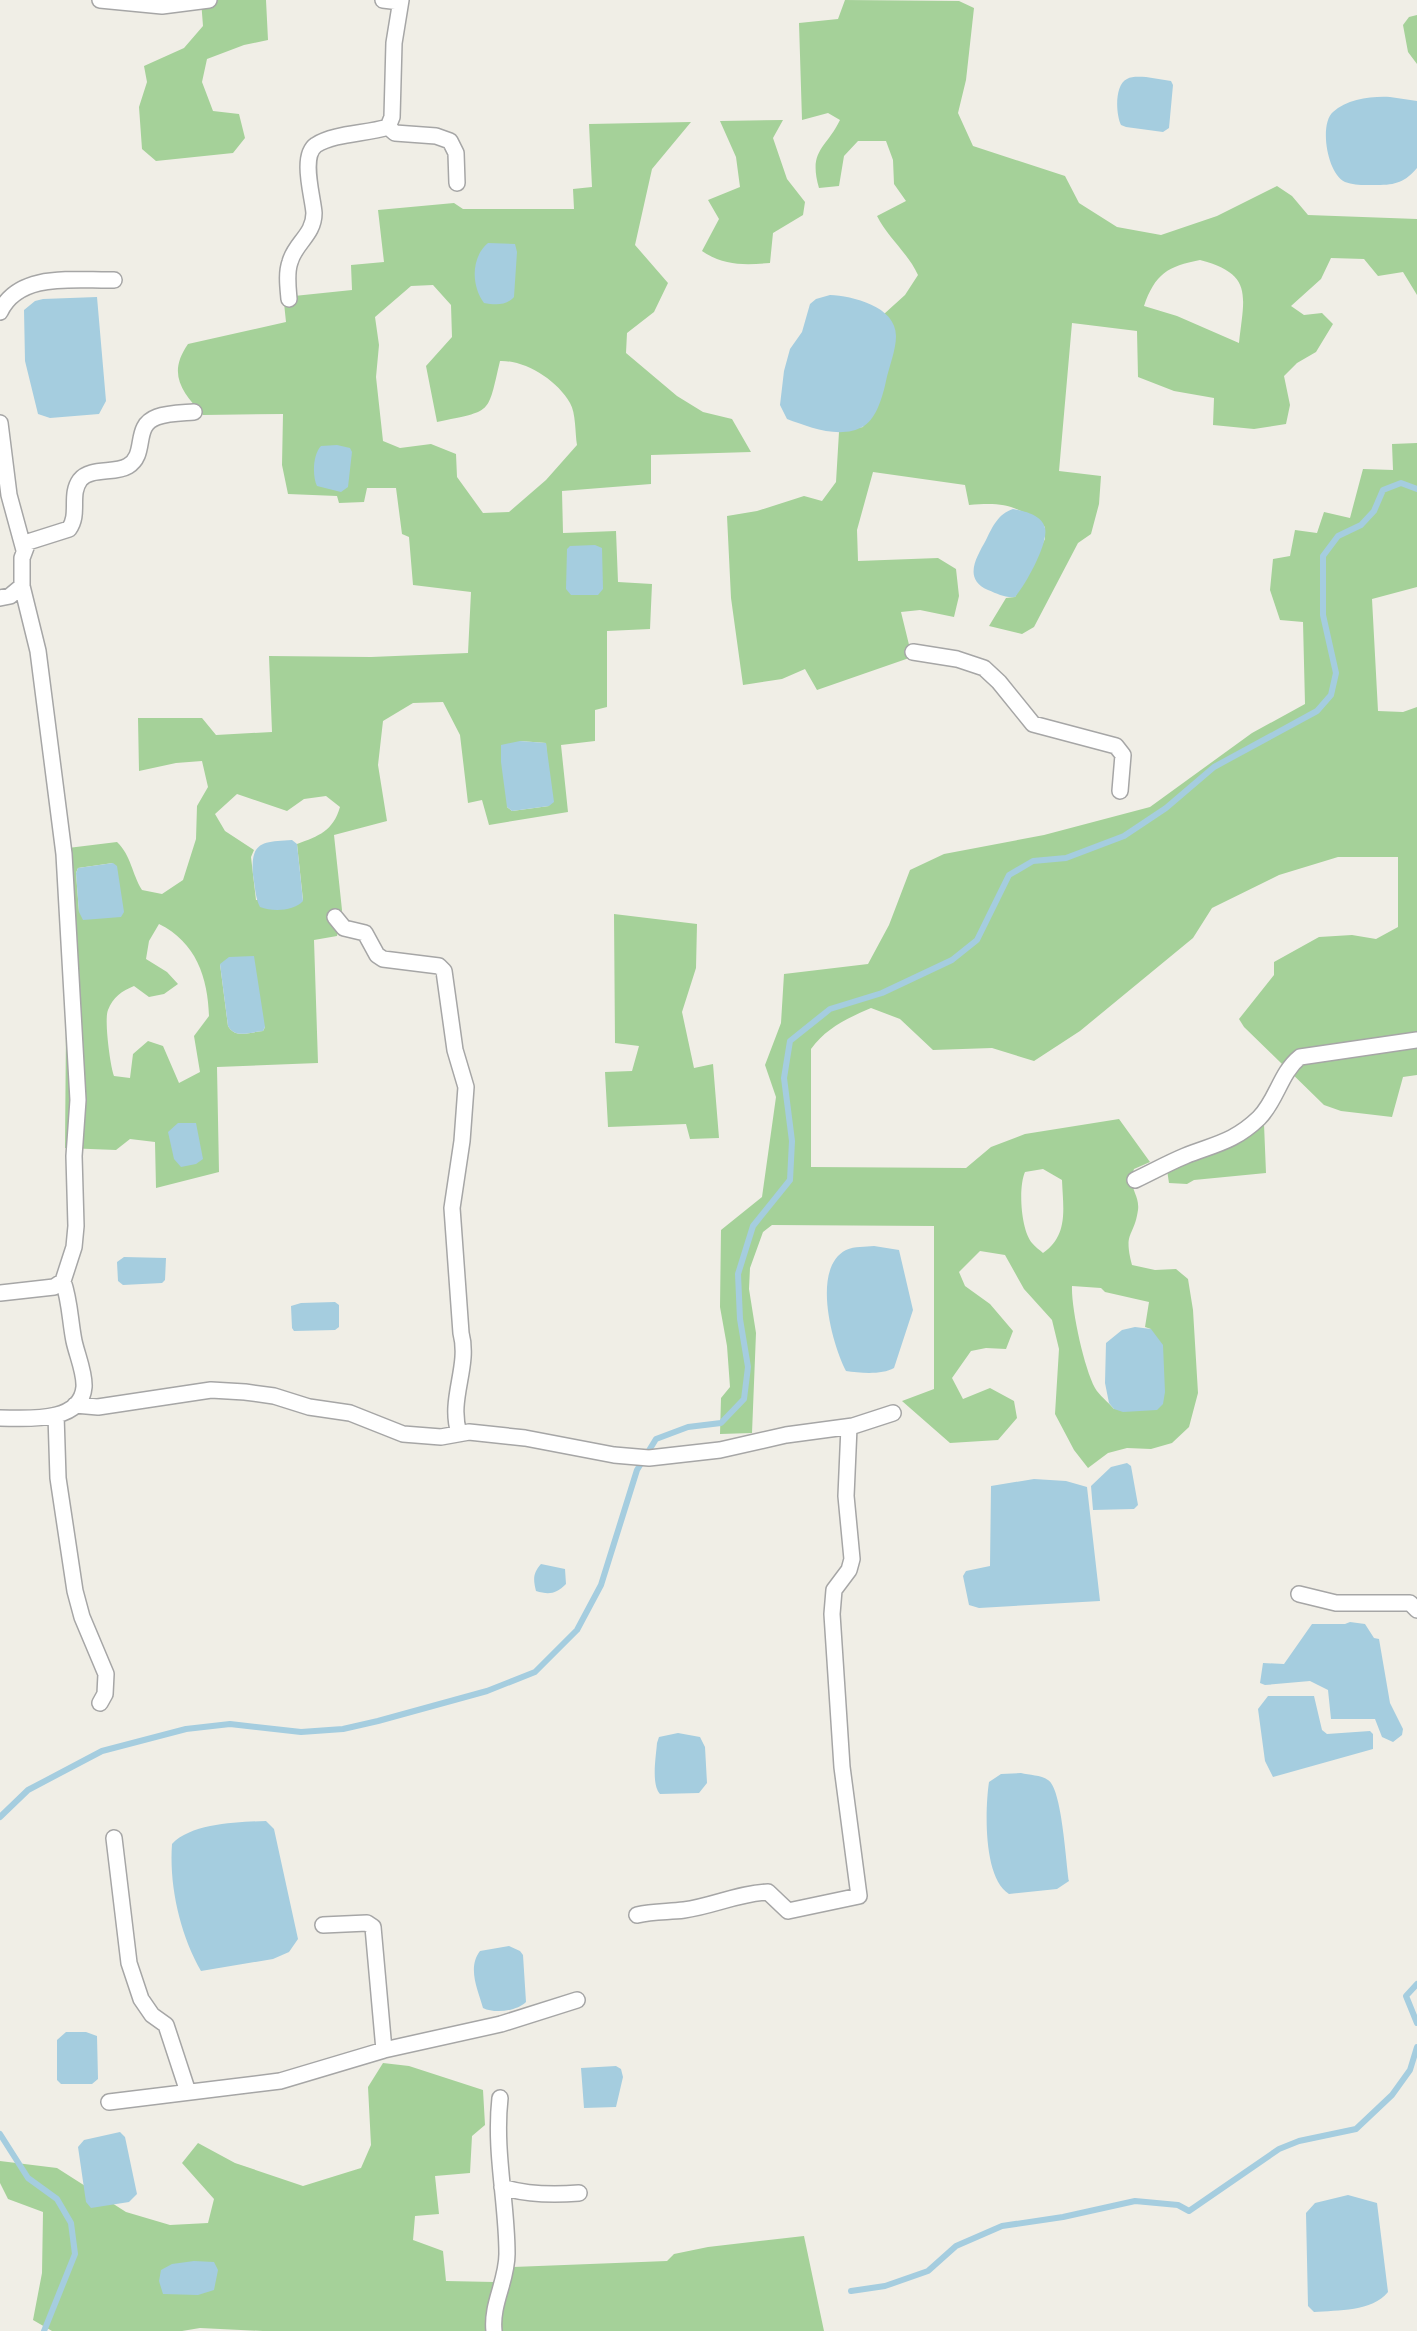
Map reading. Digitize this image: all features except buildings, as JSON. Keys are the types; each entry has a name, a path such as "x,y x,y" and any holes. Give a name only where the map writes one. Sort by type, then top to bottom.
{"street":[{"path":"100,0 162,6 209,0"},
{"path":"383,0 400,1 394,44 392,117 388,127"},
{"path":"388,127 395,133 436,136 450,141 456,153 457,183"},
{"path":"289,299 290,261 309,235 312,225 314,212 309,184 310,155 314,146 328,140 388,127"},
{"path":"0,312 6,299 22,287 45,282 114,280"},
{"path":"24,550 28,542 69,529 75,518 75,493 81,479 87,475 127,467 138,454 140,434 150,420 158,416 194,412"},
{"path":"0,423 9,495 24,550 22,586 38,651 58,793 74,994 78,1100 74,1156 76,1226 74,1247 63,1281 68,1295 73,1334 84,1386 75,1405"},
{"path":"0,598 10,596 22,586"},
{"path":"913,652 957,659 984,668 999,682 1033,724 1116,746 1123,755 1120,791"},
{"path":"334,917 344,928 365,933 383,959 439,966 444,971 455,1050 466,1086 462,1141 452,1208 461,1334 464,1346 454,1403 454,1419 459,1433"},
{"path":"1135,1180 1186,1155 1227,1141 1260,1117 1275,1096 1290,1065 1300,1057 1417,1040"},
{"path":"0,1293 54,1287 63,1281"},
{"path":"0,1418 56,1415 75,1405 98,1407 210,1390 245,1392 273,1396 309,1407 350,1413 403,1434 441,1437 459,1433 525,1437 614,1455 649,1458 720,1450 786,1435 849,1427 893,1413"},
{"path":"56,1415 58,1478 75,1591 82,1617 106,1674 105,1694 100,1703"},
{"path":"636,1914 657,1910 684,1910 753,1892 768,1892 788,1911 859,1896 842,1767 832,1614 834,1590 849,1570 852,1559 846,1496 849,1427"},
{"path":"1299,1594 1336,1603 1410,1603 1417,1610"},
{"path":"114,1838 129,1963 141,1999 152,2015 166,2025 188,2092"},
{"path":"323,1925 367,1923 373,1927 384,2050"},
{"path":"109,2102 280,2081 384,2050 501,2024 577,2000"},
{"path":"494,2331 496,2303 504,2280 507,2256 496,2128 500,2098"},
{"path":"502,2187 518,2192 550,2195 579,2193"}],"green space":[{"path":"201,0 266,0 268,40 244,45 207,59 202,82 213,111 239,114 245,138 233,153 156,161 142,149 139,107 147,82 144,66 184,48 203,26"},
{"path":"845,0 959,1 974,8 966,80 958,113 973,146 1065,176 1079,203 1117,227 1161,235 1217,216 1277,186 1292,196 1308,215 1417,219 1417,295 1403,272 1378,276 1364,259 1331,258 1321,279 1291,306 1304,315 1322,313 1333,324 1316,352 1297,363 1284,376 1290,405 1286,424 1254,429 1213,425 1214,398 1174,391 1138,377 1137,331 1072,323 1059,471 1101,476 1099,504 1091,534 1078,543 1034,627 1022,634 989,626 1006,598 1015,597 1045,539 1045,527 1026,514 1010,507 992,504 969,505 965,485 873,472 857,530 858,561 938,558 956,569 959,596 954,617 920,610 901,612 912,657 817,690 805,669 782,679 743,685 731,598 727,516 757,511 804,496 822,501 836,482 839,432 863,427 891,322 884,314 905,295 918,275 877,216 906,201 894,184 893,160 886,141 858,141 844,156 839,186 819,188 816,175 817,157 840,120 828,113 802,120 799,23 838,19","holes":["1200,260 1230,272 1242,289 1243,312 1239,343 1177,316 1144,306 1158,279 1171,269"]},
{"path":"1417,15 1417,64 1408,52 1403,25 1409,17"},
{"path":"783,120 773,138 787,179 805,202 803,215 773,233 770,263 735,263 710,256 702,251 719,219 708,200 740,187 736,157 720,121"},
{"path":"691,122 652,169 635,245 668,283 654,312 627,333 626,353 677,396 703,412 732,419 751,452 651,455 651,484 562,491 563,533 616,531 618,582 652,584 650,629 607,631 607,707 595,710 595,741 561,745 568,812 489,825 482,800 468,803 460,735 443,702 413,703 383,721 378,765 387,821 334,835 342,910 337,936 314,940 318,1063 217,1067 219,1172 156,1188 155,1142 130,1139 116,1150 65,1148 66,1026 61,928 68,848 117,842 122,847 142,890 162,894 183,880 196,839 197,806 208,787 202,761 176,763 139,771 138,718 202,718 216,735 272,732 269,656 371,657 468,653 471,592 413,585 409,537 402,534 396,488 367,488 364,502 339,503 337,496 288,494 282,465 283,414 203,415 183,390 180,382 178,374 182,355 188,344 286,322 284,303 294,296 352,290 351,265 384,262 378,210 454,203 463,209 574,209 573,189 592,187 589,124","holes":["433,285 451,305 452,337 426,366 437,422 469,415 485,408 493,392 500,361 520,364 540,373 557,387 572,407 577,445 546,480 509,512 483,513 457,477 456,454 431,444 400,448 383,441 376,377 379,345 375,317 411,286","520,741 546,743 549,806 512,811 507,807","237,794 287,811 304,799 326,796 340,807 333,822 324,832 297,844 303,900 256,900 251,857 254,850 225,831 215,814","113,863 79,912 76,873 78,868","159,924 172,932 191,951 198,962 206,988 209,1016 194,1036 200,1072 179,1083 163,1046 148,1041 133,1054 130,1078 114,1076 112,1070 107,1023 108,1010 112,1001 122,992 134,986 149,997 164,994 178,984 167,972 146,959 149,941","220,964 265,1027 263,1031 243,1034 231,1030 228,1026"]},
{"path":"1417,443 1417,587 1372,599 1378,711 1403,712 1417,707 1417,1075 1403,1077 1392,1117 1341,1111 1324,1105 1244,1027 1239,1019 1274,975 1274,962 1319,937 1352,935 1376,939 1398,927 1398,857 1338,857 1279,875 1212,908 1193,938 1080,1031 1034,1061 992,1048 933,1050 900,1019 871,1008 831,1029 811,1049 811,1167 966,1168 991,1147 1025,1134 1119,1119 1150,1162 1134,1169 1132,1176 1138,1210 1129,1240 1132,1265 1155,1270 1176,1269 1188,1279 1193,1310 1198,1393 1189,1427 1172,1443 1151,1449 1127,1448 1108,1453 1088,1468 1074,1450 1055,1414 1059,1349 1052,1320 1024,1289 1005,1255 980,1251 959,1272 965,1286 990,1304 1013,1331 1006,1349 986,1348 971,1351 952,1378 963,1399 990,1388 1014,1401 1017,1418 998,1440 950,1443 902,1401 934,1389 934,1226 772,1225 763,1232 750,1268 749,1289 756,1333 752,1433 720,1434 721,1398 730,1387 727,1346 720,1307 721,1230 762,1197 776,1097 765,1065 781,1023 784,974 868,964 889,925 910,870 944,854 1044,835 1150,807 1252,733 1305,704 1303,622 1280,620 1270,590 1273,559 1290,556 1295,530 1317,533 1324,512 1350,518 1363,469 1393,470 1392,444","holes":["1043,1169 1062,1180 1063,1211 1063,1220 1057,1238 1043,1253 1028,1237 1021,1198 1025,1172","1072,1286 1101,1288 1105,1292 1149,1302 1145,1327 1151,1329 1114,1409 1101,1396 1091,1379 1076,1323"]},
{"path":"614,914 697,924 696,968 682,1012 694,1068 713,1064 719,1138 690,1139 686,1124 608,1127 605,1072 632,1071 639,1046 615,1043"},
{"path":"1264,1124 1266,1173 1194,1180 1187,1184 1169,1183 1167,1170"},
{"path":"383,2063 409,2066 483,2090 485,2125 472,2136 470,2173 435,2176 439,2214 415,2216 413,2240 443,2251 446,2281 494,2282 513,2267 667,2261 674,2254 708,2247 804,2236 824,2331 263,2331 200,2328 182,2331 52,2331 33,2320 42,2273 43,2212 8,2199 0,2183 0,2161 57,2168 126,2212 170,2225 208,2223 214,2199 182,2163 198,2143 235,2163 303,2186 361,2168 371,2145 368,2087"}],"water":[{"path":"1131,77 1171,81 1173,85 1169,128 1163,132 1126,127 1121,125 1119,120 1117,100 1123,82"},
{"path":"1390,97 1417,101 1417,168 1404,180 1395,183 1361,185 1345,182 1334,169 1327,148 1326,127 1329,118 1333,112 1352,101"},
{"path":"488,243 515,244 517,252 514,297 504,303 484,303 477,288 476,264 482,249"},
{"path":"830,295 861,301 881,310 889,317 896,336 894,353 876,412 864,426 845,432 825,431 787,419 780,405 784,371 790,349 802,332 810,304 816,299"},
{"path":"97,297 106,401 99,414 50,418 38,414 25,361 24,310 35,301 43,299"},
{"path":"337,445 350,448 352,452 348,487 341,492 317,486 314,477 318,450 321,446"},
{"path":"1013,509 1032,514 1040,520 1045,528 1045,535 1040,554 1030,574 1015,597 1011,597 998,594 980,585 976,580 974,568 994,525 1003,514"},
{"path":"595,545 602,548 603,589 598,595 571,595 566,589 567,549 570,546"},
{"path":"520,741 546,743 554,802 549,806 512,811 507,807 501,745"},
{"path":"292,840 297,844 303,901 283,910 260,907 253,875 256,850 266,843"},
{"path":"113,863 117,866 124,912 121,917 83,920 79,912 76,873 78,868"},
{"path":"254,956 265,1027 263,1031 239,1034 228,1026 220,964 229,957"},
{"path":"178,1123 196,1123 203,1159 196,1164 181,1167 174,1159 168,1132"},
{"path":"874,1246 899,1250 913,1310 894,1368 877,1373 846,1371 831,1326 827,1289 829,1273 835,1259 846,1250"},
{"path":"124,1257 166,1258 165,1280 162,1283 123,1285 118,1281 117,1262"},
{"path":"335,1302 339,1305 339,1327 335,1330 294,1331 292,1328 291,1306 301,1303"},
{"path":"1135,1327 1151,1329 1163,1345 1165,1392 1163,1404 1157,1410 1123,1412 1114,1409 1109,1403 1105,1383 1106,1343 1122,1330"},
{"path":"1127,1463 1131,1466 1138,1505 1134,1509 1093,1510 1091,1486 1111,1467"},
{"path":"1034,1479 1066,1481 1087,1487 1100,1601 979,1608 969,1605 963,1576 966,1571 990,1566 991,1486"},
{"path":"541,1564 565,1569 566,1584 552,1593 536,1591 534,1576"},
{"path":"1350,1622 1365,1624 1374,1638 1379,1639 1390,1703 1403,1729 1402,1735 1393,1742 1382,1737 1375,1719 1331,1719 1328,1690 1310,1681 1265,1685 1260,1683 1263,1663 1284,1664 1312,1624"},
{"path":"1268,1696 1314,1696 1322,1730 1327,1734 1370,1731 1373,1734 1373,1749 1273,1777 1265,1761 1258,1709"},
{"path":"678,1733 700,1737 705,1747 707,1783 699,1793 660,1794 655,1777 657,1743 659,1737"},
{"path":"1021,1773 1045,1778 1053,1786 1063,1827 1069,1881 1057,1889 1009,1894 994,1874 990,1859 987,1825 989,1782 1001,1774"},
{"path":"266,1821 274,1829 298,1939 289,1952 273,1959 201,1971 187,1941 174,1893 172,1844 181,1837 203,1828 229,1823"},
{"path":"509,1946 523,1955 526,2002 506,2011 488,2010 483,2008 475,1979 476,1958 480,1951"},
{"path":"66,2032 86,2032 97,2036 98,2079 92,2084 61,2084 57,2080 57,2040"},
{"path":"616,2066 621,2069 623,2077 616,2107 584,2108 581,2068"},
{"path":"120,2132 125,2137 137,2194 129,2202 91,2208 86,2202 78,2147 84,2140"},
{"path":"1348,2195 1377,2203 1388,2292 1381,2299 1364,2307 1314,2312 1308,2306 1306,2213 1315,2203"},
{"path":"194,2261 214,2262 218,2270 214,2290 198,2295 163,2294 159,2281 161,2270 172,2264"}],"waterway":[{"path":"0,1817 28,1790 102,1751 186,1729 230,1724 301,1732 343,1729 487,1691 535,1672 577,1630 601,1585 637,1470 656,1439 688,1427 721,1423 744,1399 748,1367 740,1319 738,1274 753,1226 790,1180 792,1141 784,1078 790,1041 830,1009 882,993 952,960 977,940 1009,875 1033,861 1066,858 1124,836 1166,808 1214,767 1317,711 1331,695 1336,673 1323,615 1323,556 1338,536 1361,525 1374,511 1383,490 1401,483 1417,489"},
{"path":"1417,1984 1406,1996 1417,2023"},
{"path":"851,2291 885,2286 928,2271 956,2246 1002,2226 1063,2217 1135,2201 1178,2205 1189,2211 1279,2149 1299,2141 1356,2129 1392,2095 1410,2070 1417,2047"},
{"path":"0,2134 28,2178 57,2199 71,2223 75,2254 44,2331"}]}
